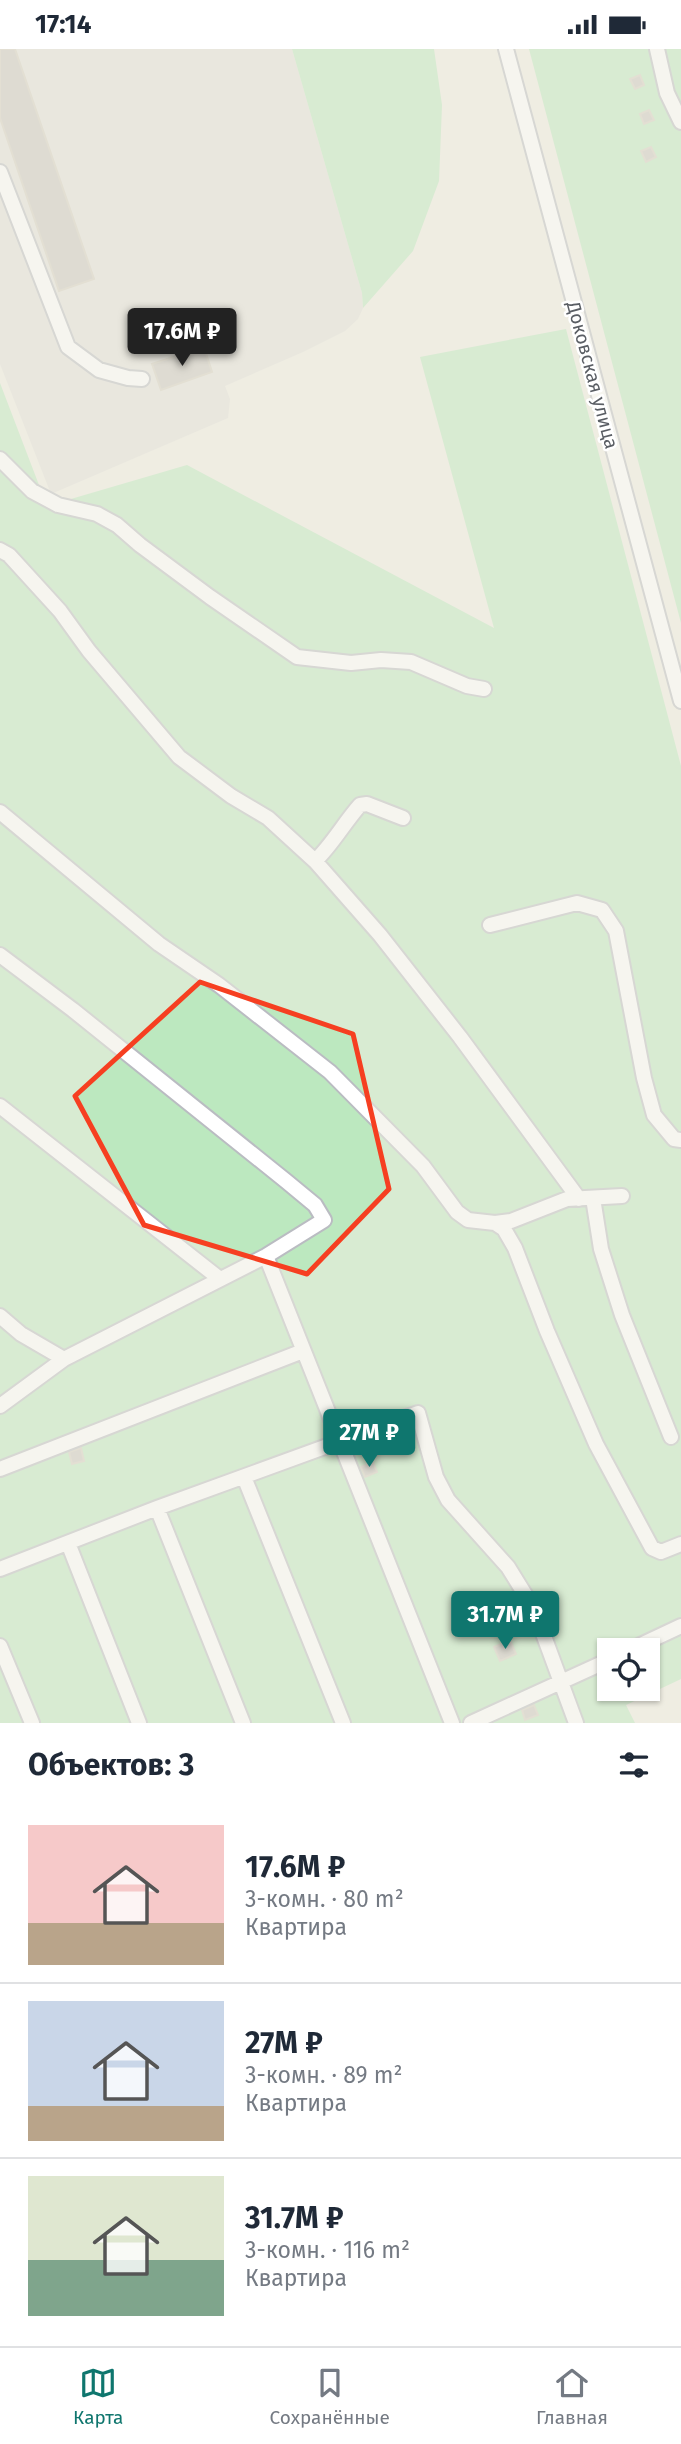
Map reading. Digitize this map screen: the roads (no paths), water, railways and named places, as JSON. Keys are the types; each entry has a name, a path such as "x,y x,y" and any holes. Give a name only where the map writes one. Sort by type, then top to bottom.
{"street":[{"name":"Доковская улица","path":"506,49 681,701"},
{"path":"657,49 667,93 681,122"},
{"path":"0,172 68,347 99,370 142,379"},
{"path":"0,459 32,491 58,505 97,515 117,525 210,597 297,657 351,663 381,660 411,662 467,686 484,689"},
{"path":"0,549 9,555 60,611 89,651 179,757 232,796 268,818 314,861 380,935 586,1198 619,1304 671,1437"},
{"path":"314,861 324,853 360,805 367,804 403,818"},
{"path":"0,812 159,944 230,993 330,1072 423,1166 457,1212 468,1220 495,1223 511,1221 567,1199 622,1196"},
{"path":"490,925 577,903 602,910 617,931 644,1078 654,1115 674,1139 681,1140"},
{"path":"0,955 73,1010 315,1205 324,1220 266,1256 64,1359 0,1406"},
{"path":"0,1106 220,1279"},
{"path":"495,1223 504,1229 515,1248 547,1331 596,1444 652,1548 662,1552 681,1544"},
{"path":"266,1256 452,1723"},
{"path":"0,1316 22,1334 64,1359"},
{"path":"0,1469 303,1351"},
{"path":"0,1569 418,1413 436,1477 448,1500 484,1539 534,1609 576,1723"},
{"path":"244,1477 343,1723"},
{"path":"157,1509 243,1723"},
{"path":"68,1543 139,1723"},
{"path":"656,1638 681,1626"},
{"path":"0,1646 32,1723"},
{"path":"471,1723 597,1666"}]}
